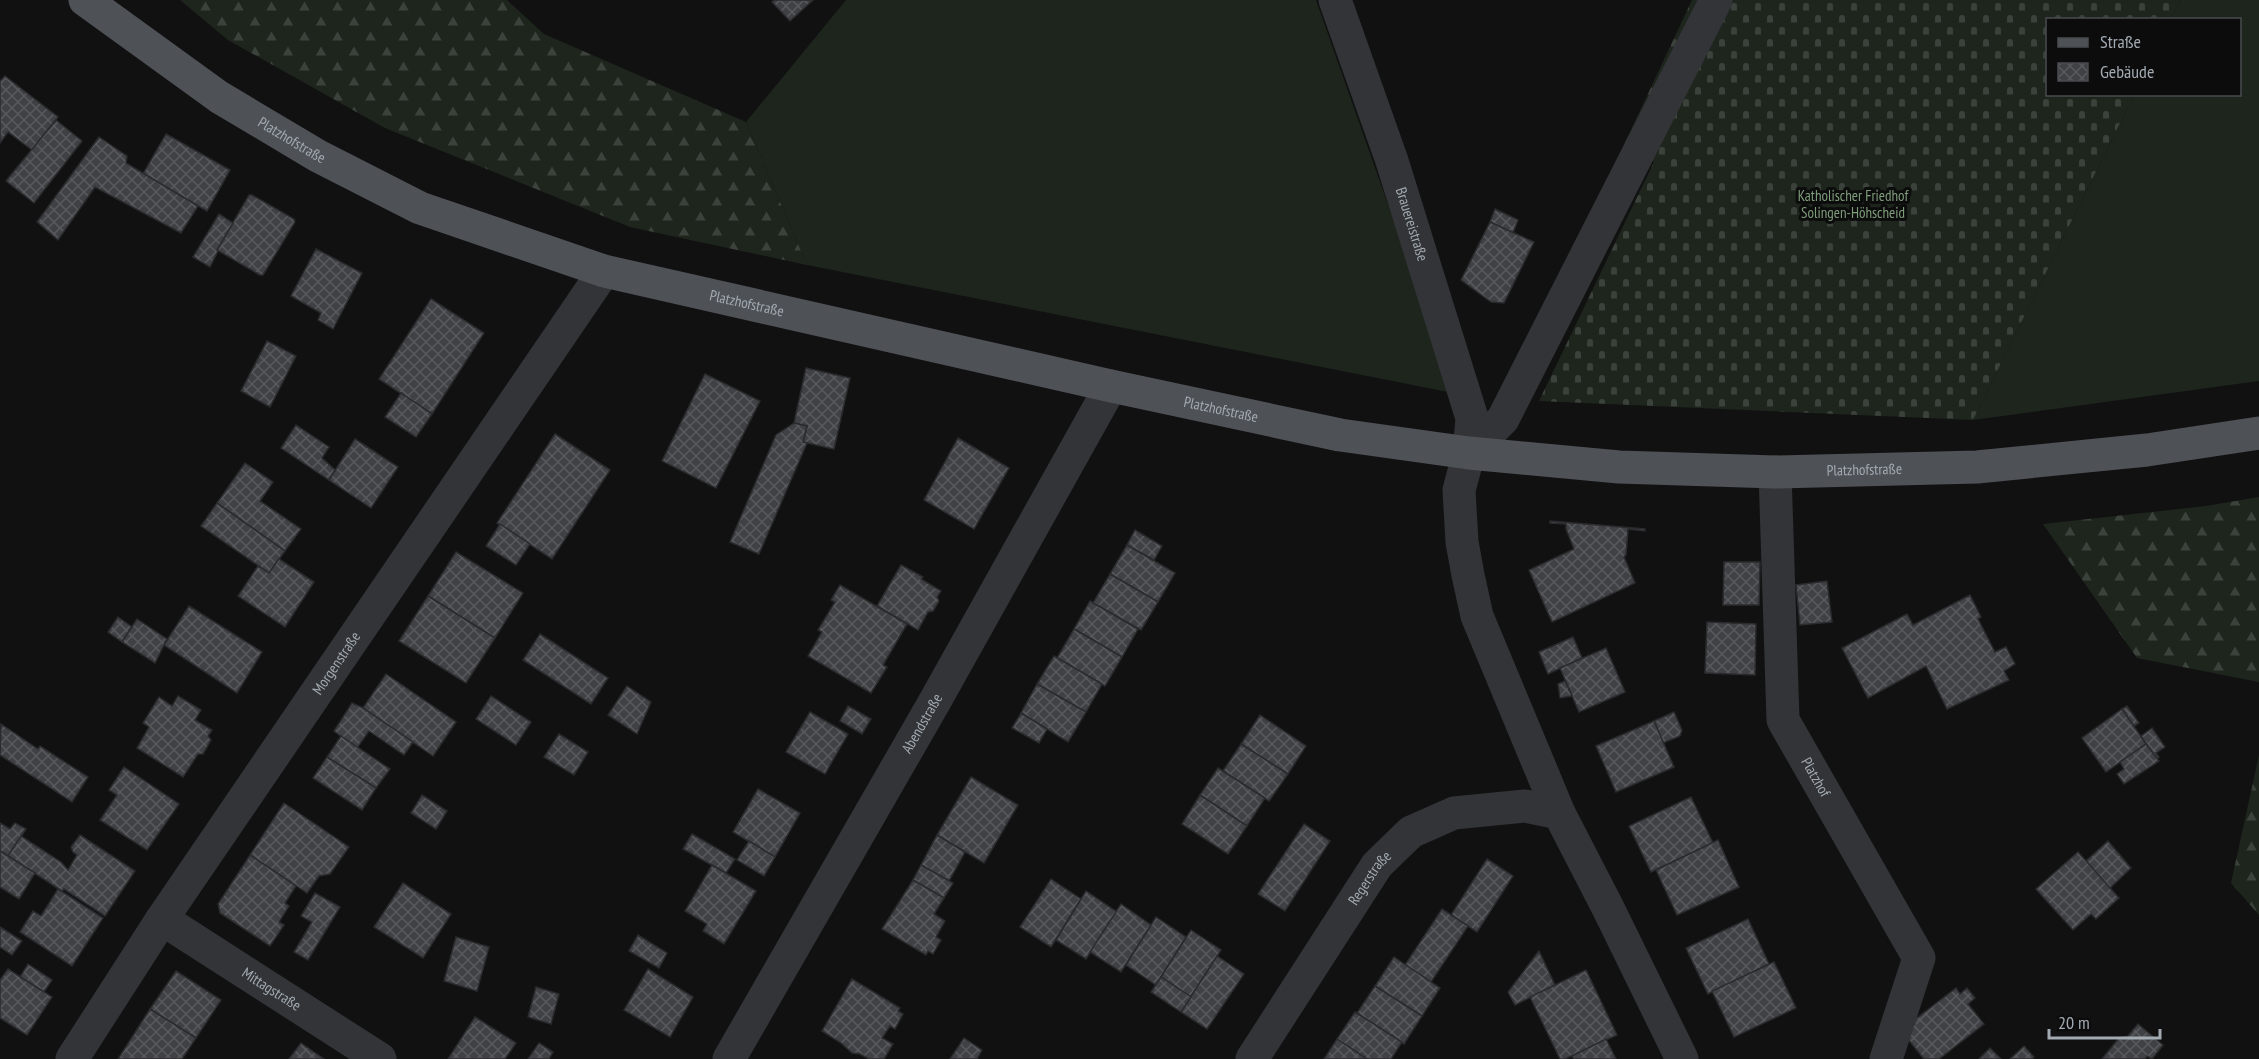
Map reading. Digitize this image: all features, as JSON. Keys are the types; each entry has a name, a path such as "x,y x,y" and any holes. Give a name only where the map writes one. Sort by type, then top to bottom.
{"main road":[{"name":"Platzhofstraße","path":"84,0 219,97 318,156 420,208 604,271 1340,435 1468,453 1618,467 1775,472 1977,467 2147,450 2259,433"}],"street":[{"name":"Brauereistraße","path":"1335,0 1392,161 1472,418 1468,453"},
{"path":"1682,1059 1608,908 1558,813 1477,616 1462,542 1459,490 1468,453 1503,419 1716,0"},
{"name":"Morgenstraße","path":"72,1059 162,919 604,271"},
{"name":"Abendstraße","path":"729,1059 935,701 1112,386"},
{"name":"Platzhof","path":"1775,472 1783,720 1919,958 1886,1059"},
{"name":"Regerstraße","path":"1252,1059 1377,865 1411,832 1455,813 1525,806 1558,813"},
{"name":"Mittagstraße","path":"162,919 380,1059"}],"green space":[{"path":"180,0 507,0 544,34 746,122 807,265 630,227 385,128 228,40"},
{"path":"846,0 1316,0 1448,375 1448,392 807,265 746,122"},
{"name":"Katholischer Friedhof Solingen-Höhscheid","path":"1692,0 2181,0 2172,18 2046,18 2046,96 2134,96 1973,420 1539,401 1654,162 1623,147"},
{"path":"2181,0 2259,0 2259,381 1973,420 2134,96 2241,96 2241,18 2172,18"},
{"path":"2259,497 2259,682 2137,658 2043,524 2206,506"},
{"path":"2259,755 2259,915 2231,883"}],"building":[{"path":"775,0 813,0 790,21 772,2"},
{"path":"5,76 58,117 32,150 8,132 0,143 0,81"},
{"path":"56,120 82,141 34,203 6,181"},
{"path":"166,134 230,170 207,211 143,174"},
{"path":"99,137 127,156 126,163 198,206 181,233 95,187 58,240 37,222"},
{"path":"249,195 294,219 295,222 263,275 217,250"},
{"path":"1495,209 1518,220 1513,233 1490,222"},
{"path":"219,214 233,223 210,267 193,257"},
{"path":"1490,222 1534,242 1504,303 1491,302 1461,280"},
{"path":"316,249 362,273 333,329 318,320 321,313 291,296"},
{"path":"431,299 484,333 432,414 379,379"},
{"path":"267,341 296,356 270,407 241,391"},
{"path":"806,368 850,378 834,449 803,442 807,426 794,423"},
{"path":"705,374 760,401 716,488 662,461"},
{"path":"401,393 432,414 416,437 385,417"},
{"path":"794,423 807,426 803,442 807,443 759,554 730,542 776,435"},
{"path":"296,425 329,447 322,458 335,470 329,480 281,448"},
{"path":"555,434 610,470 552,559 497,523"},
{"path":"958,438 1009,468 974,529 924,500"},
{"path":"355,439 398,467 371,508 329,480"},
{"path":"245,463 273,482 260,501 301,529 285,551 217,503"},
{"path":"217,503 285,551 269,573 201,526"},
{"path":"1550,521 1645,529 1645,531 1628,529 1624,557 1635,583 1552,622 1529,570 1574,549 1566,524 1550,523"},
{"path":"500,524 530,544 516,565 486,546"},
{"path":"1135,530 1162,546 1154,560 1127,545"},
{"path":"1127,545 1175,573 1158,602 1110,574"},
{"path":"456,552 523,593 495,638 428,596"},
{"path":"279,559 314,582 285,627 238,596 258,566 269,573"},
{"path":"1724,562 1760,562 1759,605 1723,605"},
{"path":"901,565 923,577 921,579 941,591 937,597 939,601 933,611 928,612 918,630 877,606"},
{"path":"1110,574 1158,602 1141,630 1093,603"},
{"path":"1827,581 1832,622 1800,625 1796,585"},
{"path":"840,585 907,624 883,665 887,667 871,693 808,656 822,632 818,630 835,602 831,600"},
{"path":"1970,595 1981,617 1978,619 1995,652 2006,647 2015,664 2004,671 2009,680 1947,709 1926,666 1868,698 1842,648 1907,614 1913,625"},
{"path":"428,596 495,638 466,683 399,641"},
{"path":"1090,601 1138,629 1122,657 1074,629"},
{"path":"189,606 262,652 237,693 164,645"},
{"path":"118,617 132,627 122,642 108,632"},
{"path":"137,619 167,639 155,663 122,642"},
{"path":"1707,622 1756,624 1755,675 1705,673"},
{"path":"1074,629 1122,657 1105,686 1057,658"},
{"path":"540,634 608,678 591,704 523,660"},
{"path":"1573,637 1582,658 1548,674 1539,652"},
{"path":"1606,648 1625,692 1579,712 1560,668"},
{"path":"1054,656 1102,684 1086,712 1037,684"},
{"path":"386,674 456,722 433,756 363,708"},
{"path":"1565,681 1572,696 1560,698 1558,684"},
{"path":"1037,684 1086,712 1068,742 1021,713"},
{"path":"627,686 651,702 637,734 608,715"},
{"path":"178,696 201,710 195,720 212,730 208,736 211,740 203,754 198,754 183,777 137,748 149,727 143,723 159,697 172,706"},
{"path":"491,696 531,722 516,745 476,719"},
{"path":"352,703 413,742 404,755 369,731 357,748 334,731"},
{"path":"848,706 871,719 862,734 840,721"},
{"path":"2127,706 2139,723 2134,726 2122,709"},
{"path":"2122,709 2146,744 2106,772 2082,738"},
{"path":"810,712 848,734 825,774 786,752"},
{"path":"1674,712 1682,730 1680,736 1663,743 1654,721"},
{"path":"1021,713 1047,729 1039,743 1012,728"},
{"path":"1260,715 1306,746 1288,774 1241,744"},
{"path":"1654,721 1674,767 1616,792 1596,746"},
{"path":"1,724 38,749 40,746 88,777 72,802 0,755"},
{"path":"2152,728 2165,747 2156,753 2159,757 2157,759 2141,736"},
{"path":"559,734 588,752 574,775 544,757"},
{"path":"341,736 390,769 376,788 327,757"},
{"path":"1241,744 1288,774 1269,801 1223,771"},
{"path":"2146,744 2159,761 2124,784 2117,774 2124,769 2120,762"},
{"path":"327,757 376,788 362,810 313,778"},
{"path":"124,767 179,804 147,850 100,820 117,795 109,790"},
{"path":"1218,768 1265,798 1247,826 1200,795"},
{"path":"971,777 1018,805 984,863 937,835"},
{"path":"758,789 800,813 775,857 733,832"},
{"path":"422,795 447,811 436,829 411,813"},
{"path":"1200,795 1247,826 1228,854 1182,824"},
{"path":"1691,797 1713,843 1651,872 1629,826"},
{"path":"284,803 349,847 330,874 319,876 307,893 250,855"},
{"path":"0,823 10,829 15,823 26,829 8,856 0,851"},
{"path":"1304,824 1330,841 1285,911 1258,894"},
{"path":"692,834 735,859 726,873 683,849"},
{"path":"80,835 135,871 105,916 8,856 21,836 61,862 68,870 77,855 71,847"},
{"path":"937,835 965,852 949,881 921,865"},
{"path":"1718,840 1739,887 1677,915 1656,870"},
{"path":"749,841 775,857 764,876 737,860"},
{"path":"2108,841 2131,868 2110,888 2086,861"},
{"path":"0,851 35,873 19,899 0,887"},
{"path":"2078,852 2119,898 2096,919 2091,914 2073,930 2036,889"},
{"path":"250,855 296,886 285,903 289,906 279,922 284,925 270,946 220,913 218,904"},
{"path":"1487,859 1513,876 1477,932 1451,915"},
{"path":"712,865 756,891 724,944 703,931 707,924 685,911"},
{"path":"921,865 953,883 944,898 913,880"},
{"path":"1051,879 1081,899 1051,947 1020,927"},
{"path":"913,880 944,898 934,914 945,921 936,937 941,940 933,954 928,951 926,955 882,929"},
{"path":"403,883 451,914 423,958 374,927"},
{"path":"58,889 103,918 72,966 20,932 33,911 41,916"},
{"path":"1086,891 1117,912 1086,959 1056,940"},
{"path":"315,893 340,907 308,960 294,952 312,922 301,916"},
{"path":"1121,904 1151,925 1121,972 1090,952"},
{"path":"1442,909 1468,926 1431,982 1405,965"},
{"path":"1156,917 1186,937 1156,985 1126,965"},
{"path":"1748,919 1769,964 1708,994 1686,948"},
{"path":"0,927 22,941 12,955 0,947"},
{"path":"1191,930 1221,950 1191,997 1161,977"},
{"path":"638,935 667,953 659,968 629,951"},
{"path":"456,937 489,947 477,991 444,981"},
{"path":"1539,951 1555,985 1515,1005 1508,992"},
{"path":"1217,956 1244,974 1207,1029 1181,1012"},
{"path":"1394,957 1440,988 1422,1016 1375,986"},
{"path":"1774,962 1796,1008 1734,1037 1712,991"},
{"path":"28,964 52,980 44,992 20,977"},
{"path":"8,969 52,997 27,1035 0,1018 0,980"},
{"path":"648,969 693,997 670,1037 624,1010"},
{"path":"1586,970 1617,1035 1565,1059 1560,1059 1530,997"},
{"path":"176,971 221,1000 196,1038 150,1009"},
{"path":"1161,977 1191,997 1181,1012 1151,992"},
{"path":"852,979 900,1008 898,1011 903,1014 895,1029 890,1026 882,1038 893,1044 884,1059 869,1059 852,1053 822,1031"},
{"path":"1375,986 1422,1016 1404,1044 1357,1013"},
{"path":"536,987 559,994 551,1024 528,1017"},
{"path":"1956,988 1960,994 1967,988 1975,998 1968,1004 1984,1024 1939,1059 1924,1059 1903,1033 1915,1024 1913,1021"},
{"path":"150,1009 196,1038 182,1059 118,1059"},
{"path":"1355,1012 1402,1042 1391,1059 1367,1059 1337,1039"},
{"path":"475,1017 516,1043 505,1059 448,1059"},
{"path":"2138,1024 2163,1045 2152,1059 2147,1056 2145,1059 2102,1059 2119,1038 2128,1036"},
{"path":"964,1038 982,1050 977,1059 950,1059"},
{"path":"1337,1039 1367,1059 1324,1059"},
{"path":"1606,1039 1616,1059 1574,1059 1572,1056"},
{"path":"301,1043 324,1059 289,1059"},
{"path":"539,1043 553,1052 549,1059 528,1059"},
{"path":"2024,1046 2034,1057 2032,1059 2010,1059"},
{"path":"1990,1048 2001,1059 1979,1059"}]}
